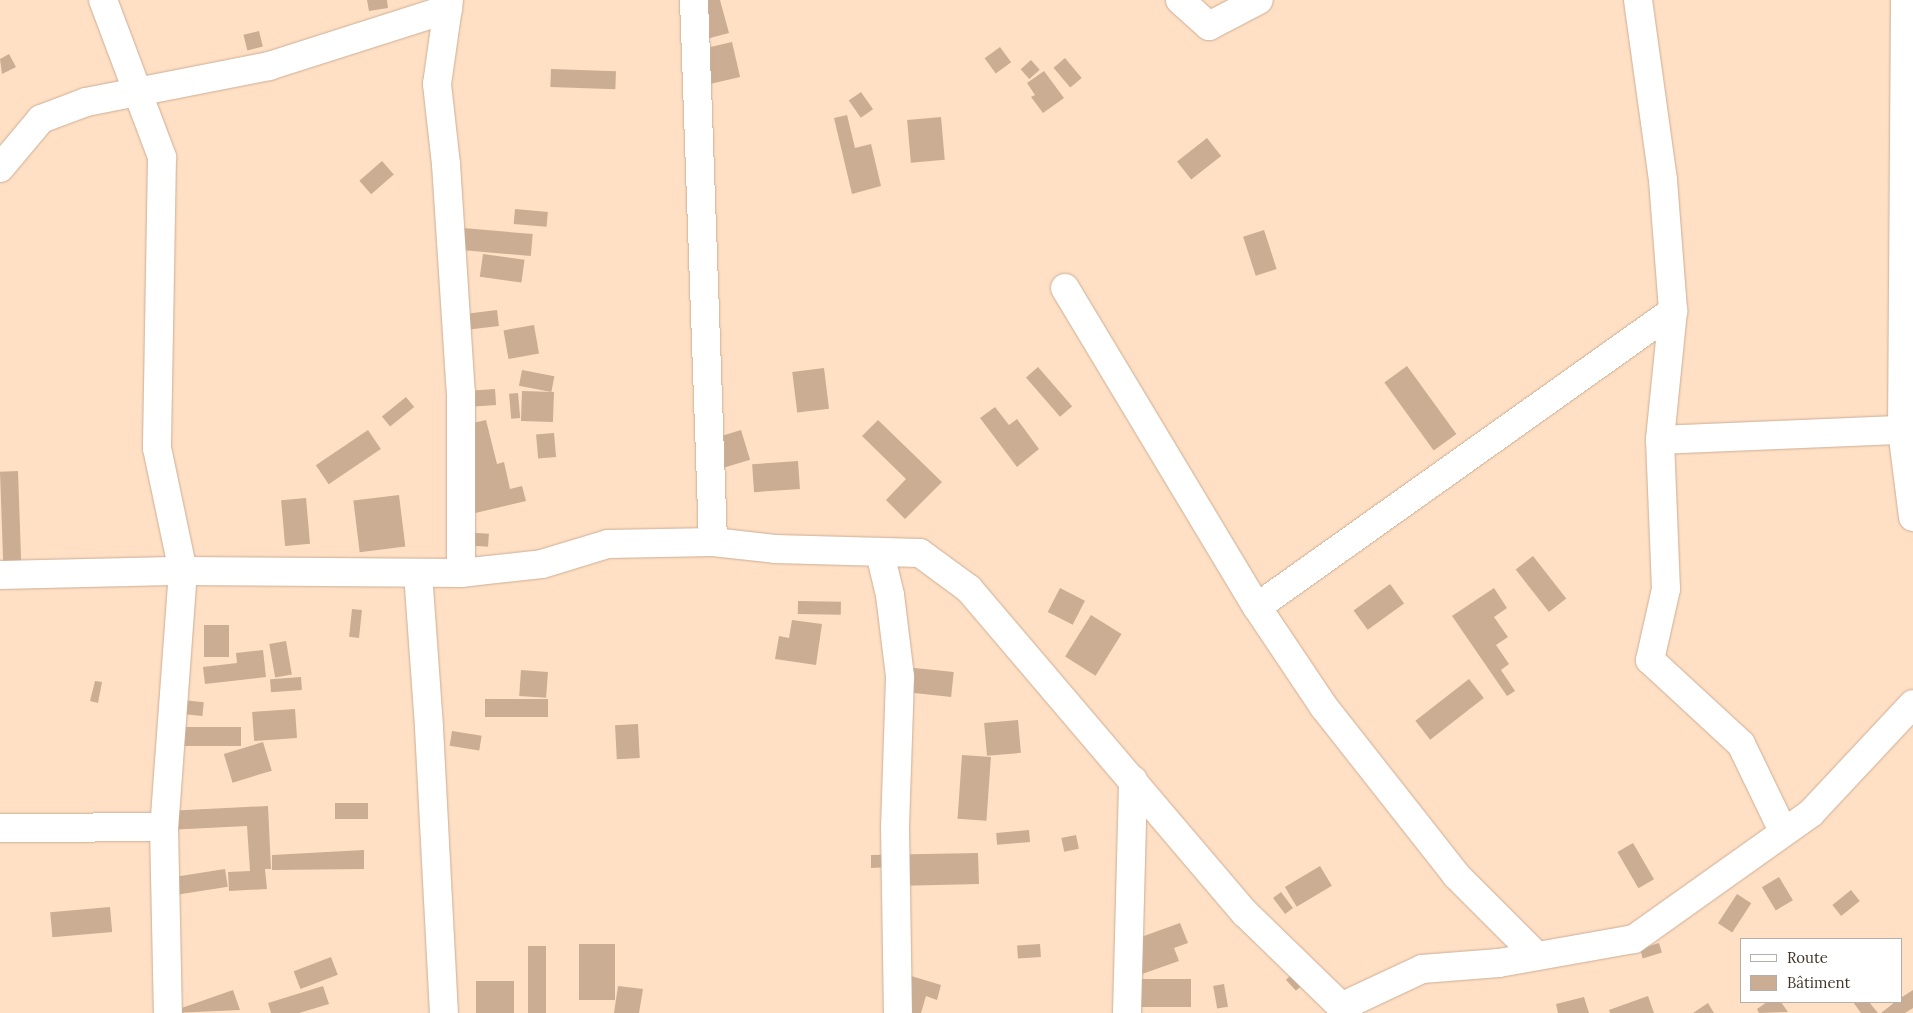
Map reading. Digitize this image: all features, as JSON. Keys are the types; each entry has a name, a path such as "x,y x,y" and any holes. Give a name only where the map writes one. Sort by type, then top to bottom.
{"street":[{"path":"103,0 162,157 157,448 182,571 164,827 168,1013"},
{"path":"694,0 713,542"},
{"path":"1180,0 1209,26 1259,0"},
{"path":"1638,0 1662,180 1672,312 1660,440 1666,589 1650,660 1741,744 1783,831"},
{"path":"1905,0 1902,430 1913,518"},
{"path":"0,168 41,119 86,102 268,66 449,5 436,84 446,164 461,393 461,573"},
{"path":"1065,288 1257,607 1324,707 1456,875 1536,955"},
{"path":"1257,607 1672,312"},
{"path":"1660,440 1902,430"},
{"path":"0,575 182,571 461,573 542,564 608,544 713,542 775,549 920,553 968,589 1245,913 1345,1009 1422,969 1499,963 1634,938 1811,813 1913,704"},
{"path":"880,553 890,596 900,677 896,826 898,1013"},
{"path":"418,573 429,728 444,1013"},
{"path":"1128,1013 1133,780"},
{"path":"0,828 164,827"}],"building":[{"path":"367,0 387,0 388,8 369,11"},
{"path":"695,0 720,0 729,33 691,43"},
{"path":"259,31 263,47 247,50 243,35"},
{"path":"732,42 740,77 709,84 701,49"},
{"path":"1000,47 1011,62 996,74 985,58"},
{"path":"9,54 16,67 2,74 0,59"},
{"path":"1065,58 1082,78 1070,88 1054,68"},
{"path":"1031,60 1040,70 1029,79 1021,69"},
{"path":"551,69 616,71 615,89 550,87"},
{"path":"1044,71 1064,98 1043,113 1031,97 1035,95 1027,83"},
{"path":"861,92 873,109 861,118 849,101"},
{"path":"847,115 855,148 871,144 881,186 852,194 834,118"},
{"path":"941,117 945,160 911,163 907,120"},
{"path":"1207,138 1221,156 1191,180 1177,161"},
{"path":"382,161 394,175 371,194 359,181"},
{"path":"515,209 548,212 547,227 514,224"},
{"path":"463,228 533,234 531,256 461,250"},
{"path":"1264,230 1277,269 1256,276 1243,237"},
{"path":"483,254 525,260 521,283 480,277"},
{"path":"497,310 499,326 446,332 444,316"},
{"path":"534,325 539,354 509,359 503,330"},
{"path":"1407,366 1456,434 1434,450 1384,382"},
{"path":"1038,367 1072,406 1060,417 1026,377"},
{"path":"824,368 829,409 797,413 792,372"},
{"path":"522,370 554,376 551,392 519,386"},
{"path":"495,389 496,405 456,408 455,392"},
{"path":"522,391 554,392 553,422 521,421"},
{"path":"518,393 520,418 511,419 509,394"},
{"path":"406,397 414,407 390,427 382,417"},
{"path":"995,407 1009,425 1017,419 1039,449 1017,467 980,418"},
{"path":"486,420 497,464 504,462 510,489 522,486 526,501 467,515 447,429"},
{"path":"878,420 942,482 905,519 886,500 906,479 862,436"},
{"path":"368,430 381,449 329,484 316,465"},
{"path":"741,430 750,460 715,470 706,441"},
{"path":"554,433 556,457 538,458 536,435"},
{"path":"798,461 800,489 754,492 752,464"},
{"path":"18,471 21,569 3,570 0,472"},
{"path":"399,495 405,547 360,552 353,501"},
{"path":"306,498 310,544 285,546 281,500"},
{"path":"463,532 489,534 488,547 462,545"},
{"path":"1533,556 1566,599 1549,612 1516,570"},
{"path":"1390,584 1404,603 1368,630 1354,610"},
{"path":"1060,588 1085,601 1073,625 1048,612"},
{"path":"1494,588 1507,608 1494,617 1508,637 1496,645 1509,664 1501,670 1515,691 1507,696 1452,616"},
{"path":"798,601 841,602 841,615 798,614"},
{"path":"352,609 362,610 359,638 349,637"},
{"path":"1091,615 1122,634 1096,676 1065,657"},
{"path":"792,620 822,624 816,665 775,659 779,636 789,638"},
{"path":"204,625 229,625 229,657 204,657"},
{"path":"286,641 292,674 275,677 269,644"},
{"path":"263,650 266,677 205,684 203,667 237,663 236,653"},
{"path":"905,667 954,672 951,697 902,692"},
{"path":"521,670 548,672 546,698 519,696"},
{"path":"301,677 302,690 271,692 270,679"},
{"path":"1469,679 1484,698 1430,740 1415,721"},
{"path":"95,681 102,682 98,703 90,701"},
{"path":"174,699 204,702 202,716 173,713"},
{"path":"485,699 548,699 548,717 485,717"},
{"path":"295,709 297,738 254,741 252,712"},
{"path":"1018,720 1021,753 987,756 984,723"},
{"path":"638,724 640,758 617,759 615,725"},
{"path":"165,727 241,727 241,746 165,746"},
{"path":"452,731 482,736 479,751 450,746"},
{"path":"263,742 272,771 233,783 224,754"},
{"path":"962,755 991,757 986,821 958,819"},
{"path":"335,803 368,803 368,819 335,819"},
{"path":"268,806 271,869 265,869 267,889 229,891 228,872 250,871 247,826 167,830 166,811"},
{"path":"1029,830 1030,842 997,845 996,833"},
{"path":"1076,835 1079,849 1064,852 1061,838"},
{"path":"1633,843 1654,879 1638,888 1617,852"},
{"path":"364,850 364,869 272,870 272,855"},
{"path":"978,853 979,884 893,886 892,867 871,868 871,855"},
{"path":"1320,866 1332,886 1297,907 1285,887"},
{"path":"225,869 228,887 178,895 176,877"},
{"path":"1779,877 1793,900 1776,910 1762,887"},
{"path":"1851,890 1860,901 1841,916 1832,905"},
{"path":"1281,892 1293,908 1285,914 1273,898"},
{"path":"1737,894 1751,903 1732,933 1718,923"},
{"path":"110,907 112,932 52,937 50,912"},
{"path":"1180,923 1188,943 1174,948 1179,961 1142,974 1130,941"},
{"path":"1659,943 1662,953 1643,958 1640,949"},
{"path":"579,944 615,944 615,1000 579,1000"},
{"path":"1040,944 1041,957 1018,959 1017,946"},
{"path":"528,946 546,946 546,1013 528,1013"},
{"path":"331,957 338,975 300,989 294,971"},
{"path":"1300,967 1310,978 1296,991 1286,980"},
{"path":"898,972 941,985 937,1000 926,996 921,1013 909,1013"},
{"path":"1140,979 1191,979 1191,1007 1140,1007"},
{"path":"476,981 514,981 514,1013 476,1013"},
{"path":"1224,984 1228,1007 1217,1009 1213,986"},
{"path":"323,986 329,1004 299,1013 271,1013 268,1003"},
{"path":"618,986 643,989 639,1013 614,1013"},
{"path":"233,990 240,1010 174,1013 173,1011"},
{"path":"1913,990 1913,1008 1905,1013 1881,1013 1894,1003 1903,1003 1903,996"},
{"path":"1648,996 1654,1013 1610,1013 1609,1010"},
{"path":"1584,997 1589,1013 1558,1013 1556,1004"},
{"path":"1708,1003 1714,1013 1693,1013"},
{"path":"1766,1003 1782,1003 1788,1012 1759,1013 1757,1009"},
{"path":"1854,1003 1870,1003 1878,1013 1861,1013"}]}
